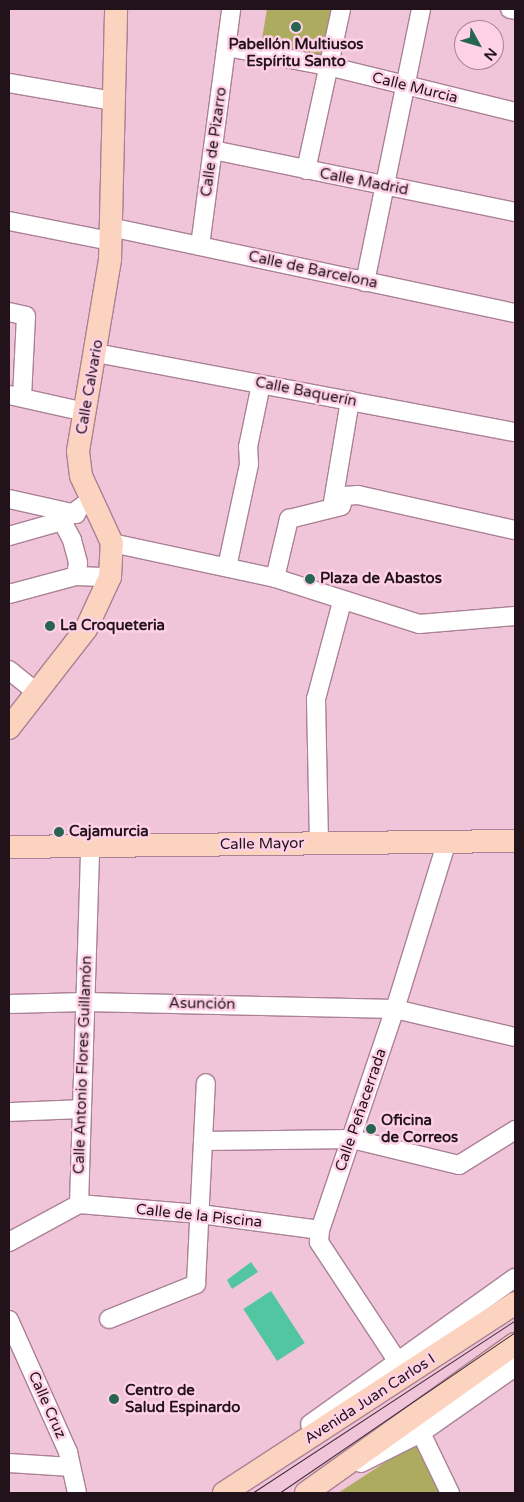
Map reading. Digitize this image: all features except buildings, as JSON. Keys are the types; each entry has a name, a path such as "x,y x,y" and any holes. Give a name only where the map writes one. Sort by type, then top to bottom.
{"main road":[{"name":"Calle Calvario","path":"9,728 86,629 110,577 112,543 77,512 81,476 78,451 96,353 110,234 116,9"},
{"name":"Calle Mayor","path":"9,847 515,841"},
{"name":"Avenida Juan Carlos I","path":"224,1493 515,1303"},
{"path":"312,1490 515,1344"}],"street":[{"name":"Calle de Pizarro","path":"200,246 231,9"},
{"path":"306,170 341,9"},
{"path":"365,282 420,9"},
{"path":"510,9 515,10"},
{"name":"Calle Murcia","path":"227,47 328,66 515,112"},
{"path":"9,83 113,101"},
{"name":"Calle Madrid","path":"213,150 515,212"},
{"name":"Calle de Barcelona","path":"9,221 200,246 515,313"},
{"path":"9,312 26,316 15,396 85,412"},
{"name":"Calle Baquerín","path":"96,353 515,432"},
{"path":"227,567 249,464 248,447 261,384"},
{"path":"332,508 350,400"},
{"path":"275,578 289,519 341,506 344,496 358,495 515,530"},
{"path":"9,499 77,512"},
{"path":"9,536 77,512"},
{"path":"76,576 77,512"},
{"path":"112,543 275,578 342,602 419,624 515,616"},
{"path":"9,594 76,576 110,577"},
{"path":"319,843 316,699 342,602"},
{"path":"9,670 37,693"},
{"name":"Calle Peñacerrada","path":"320,1230 396,1009 447,841"},
{"name":"Calle Antonio Flores Guillamón","path":"78,1204 90,846"},
{"name":"Asunción","path":"9,1004 86,1002 396,1009 515,1037"},
{"path":"109,1319 196,1284 206,1083"},
{"path":"9,1112 80,1109"},
{"path":"203,1141 352,1140 459,1165 515,1130"},
{"path":"9,1242 78,1204"},
{"name":"Calle de la Piscina","path":"78,1204 200,1214 320,1230"},
{"path":"320,1230 319,1242 398,1362"},
{"path":"253,1474 299,1433 515,1278"},
{"name":"Calle Cruz","path":"9,1320 68,1452 76,1491"},
{"path":"312,1490 421,1433 515,1367"},
{"path":"421,1433 450,1493"},
{"path":"9,1463 71,1467"}],"shaded area":[{"name":"Pabellón Multiusos Espíritu Santo","path":"267,9 332,9 322,58 261,45"},
{"path":"251,1262 258,1272 232,1289 227,1280"},
{"path":"271,1291 305,1343 277,1361 243,1309"},
{"path":"421,1439 446,1493 338,1493"}],"tram line":[{"path":"252,1493 515,1320"},
{"path":"279,1493 515,1332"}],"place":[{"name":"Pabellón Multiusos Espíritu Santo","path":"296,27"},
{"name":"Plaza de Abastos","path":"310,579"},
{"name":"La Croqueteria","path":"50,626"},
{"name":"Cajamurcia","path":"59,832"},
{"name":"Oficina de Correos","path":"371,1129"},
{"name":"Centro de Salud Espinardo","path":"114,1399"}]}
